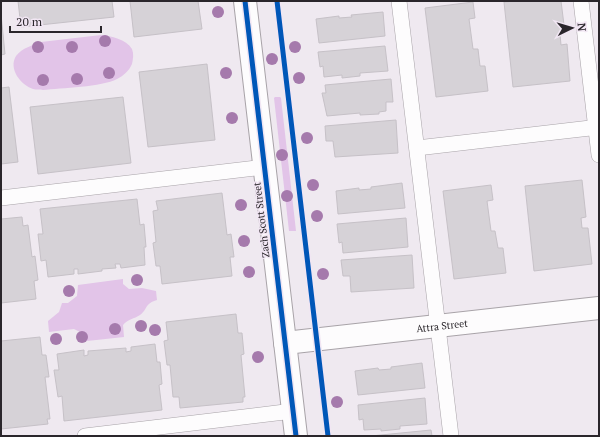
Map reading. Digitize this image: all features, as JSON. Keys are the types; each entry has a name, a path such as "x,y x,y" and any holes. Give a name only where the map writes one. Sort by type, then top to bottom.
{"street":[{"name":"Zach Scott Street","path":"244,1 296,436"},
{"name":"Attra Street","path":"285,343 599,308"}],"lane":[{"path":"399,1 451,436"},
{"path":"581,1 597,127 599,155"},
{"path":"417,148 597,127"},
{"path":"1,198 264,167"},
{"path":"85,436 117,434 293,411"}],"shaded area":[{"path":"101,35 122,40 132,49 133,56 131,67 126,73 117,79 102,84 43,90 28,87 17,76 14,61 16,56 24,49 41,42"},
{"path":"275,97 281,98 296,231 289,231"},
{"path":"123,279 123,284 129,289 142,288 156,291 157,300 148,305 140,315 127,321 123,325 124,337 87,341 82,333 74,329 49,332 48,321 59,312 62,303 68,303 77,296 78,285"}],"building":[{"path":"18,1 112,1 114,17 21,27"},
{"path":"130,1 198,1 202,29 134,37"},
{"path":"561,1 565,33 560,34 561,45 567,44 570,81 513,87 504,2"},
{"path":"473,2 475,18 469,19 473,49 478,49 480,66 485,66 488,91 436,97 425,8"},
{"path":"383,12 385,36 319,43 316,19 339,16 339,18 352,17 351,15"},
{"path":"1,14 5,54 1,55"},
{"path":"385,46 388,71 360,73 360,76 342,78 342,75 324,77 323,66 320,67 318,52"},
{"path":"207,64 215,140 148,147 139,72"},
{"path":"391,79 393,102 386,102 386,111 379,112 379,114 360,115 360,113 327,116 322,93 326,93 325,85"},
{"path":"9,87 18,162 1,164 1,88"},
{"path":"123,97 131,163 38,174 30,107"},
{"path":"396,120 398,153 335,157 333,141 326,141 325,126"},
{"path":"582,180 586,217 581,218 582,228 588,228 592,264 534,271 525,186"},
{"path":"402,183 405,208 338,214 336,191 359,188 359,190 371,189 371,187"},
{"path":"491,185 493,200 487,201 491,231 495,231 498,248 503,248 506,273 454,279 443,191"},
{"path":"222,193 227,235 231,234 234,257 230,257 232,276 162,284 160,266 156,266 153,243 156,242 153,211 158,210 156,201"},
{"path":"137,199 140,225 144,224 146,247 144,247 145,265 121,268 120,264 115,264 116,268 78,274 78,269 74,269 74,274 48,277 46,260 41,261 38,234 43,234 40,209"},
{"path":"22,217 23,226 28,225 32,257 35,256 38,280 34,281 36,299 1,303 1,219"},
{"path":"406,218 408,247 343,253 342,242 339,243 337,224"},
{"path":"412,255 414,288 351,292 350,276 343,276 341,260"},
{"path":"236,314 238,333 242,333 244,354 241,355 245,397 243,397 243,402 180,408 179,397 173,397 170,365 167,365 164,341 168,340 166,322"},
{"path":"40,337 42,355 46,355 49,377 45,377 50,419 47,419 48,424 1,429 1,341"},
{"path":"155,344 157,362 160,362 162,384 159,385 162,410 64,421 62,396 58,397 54,370 59,370 57,354 84,350 84,356 88,355 88,351 126,348 126,352 131,351 131,347"},
{"path":"422,363 425,388 358,395 355,371 378,368 379,370 391,369 391,367"},
{"path":"425,398 427,424 400,426 400,429 381,431 381,429 364,430 363,419 359,420 358,405"},
{"path":"431,430 432,436 371,436"}],"cycle path":[{"path":"245,1 296,436"},
{"path":"277,1 328,436"}]}
